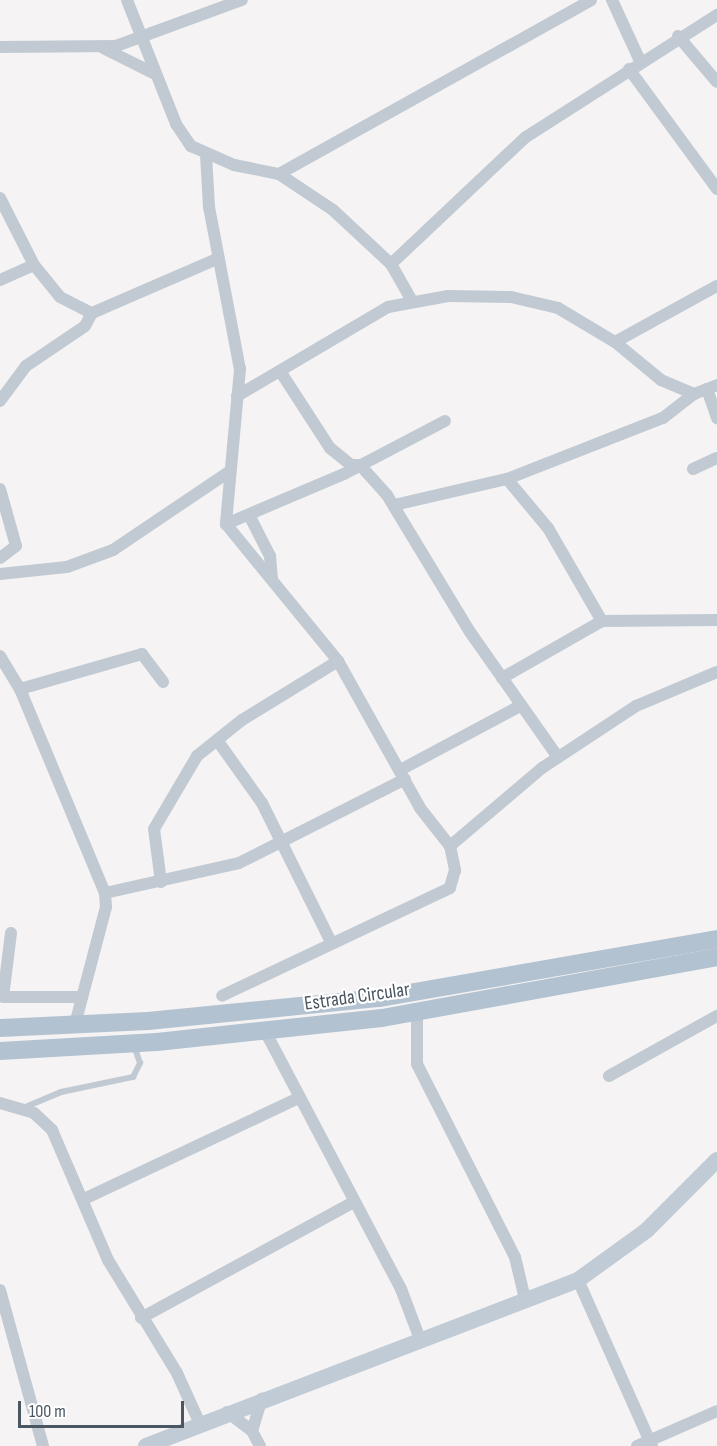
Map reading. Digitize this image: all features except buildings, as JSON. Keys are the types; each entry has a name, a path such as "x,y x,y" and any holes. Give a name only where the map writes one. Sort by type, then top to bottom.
{"main road":[{"name":"Estrada Circular","path":"0,1028 75,1024 380,998 717,939"},
{"name":"Estrada Circular","path":"0,1051 133,1044 265,1031 417,1012 717,957"}],"street":[{"path":"127,0 155,74 183,136 206,155 279,174 333,210 391,264 412,301"},
{"path":"0,47 103,48 142,40 242,0"},
{"path":"279,174 591,0"},
{"path":"612,0 640,61"},
{"path":"391,264 526,137 678,36 717,15"},
{"path":"678,36 717,81"},
{"path":"103,48 155,74"},
{"path":"629,69 717,189"},
{"path":"206,155 217,259 240,369 226,524 338,661 403,774 450,846 455,870 450,888 331,942 222,996"},
{"path":"0,198 34,265 60,297 92,313"},
{"path":"0,401 27,366 85,326 92,313 217,259"},
{"path":"0,280 34,265"},
{"path":"615,342 717,286"},
{"path":"237,396 388,307 448,296 532,300 558,308 615,342 660,380 694,394"},
{"path":"280,371 330,448 351,465 360,465 394,505 520,706 558,757"},
{"path":"394,505 507,479 663,418 694,394 712,387 717,418"},
{"path":"226,524 360,465 446,421"},
{"path":"693,469 717,458"},
{"path":"0,574 68,567 113,550 230,471"},
{"path":"507,479 541,517 602,621"},
{"path":"0,489 16,546 0,558"},
{"path":"249,515 270,556 272,580"},
{"path":"502,678 602,621 717,621"},
{"path":"20,689 142,654 163,681"},
{"path":"0,656 20,689 105,893 106,907 79,997 75,1024"},
{"path":"161,882 154,830 183,775 217,740 338,661"},
{"path":"450,846 558,757 636,706 717,672"},
{"path":"105,893 211,873 284,843 520,706"},
{"path":"217,740 284,843 331,942"},
{"path":"11,933 3,997 79,997"},
{"path":"417,1012 417,1064 515,1257 525,1299"},
{"path":"609,1076 717,1016"},
{"path":"265,1031 352,1203 413,1315 420,1339"},
{"path":"84,1199 299,1098"},
{"path":"0,1103 22,1108 52,1130 141,1318 177,1373 200,1424"},
{"path":"146,1446 262,1398 578,1280 647,1230 717,1160"},
{"path":"141,1318 352,1203"},
{"path":"578,1280 651,1443"},
{"path":"0,1290 43,1446"},
{"path":"252,1431 262,1398"},
{"path":"227,1412 252,1431 260,1446"},
{"path":"637,1446 651,1443 717,1412"}],"lane":[{"path":"22,1108 61,1092 133,1077 140,1063 133,1044"}]}
